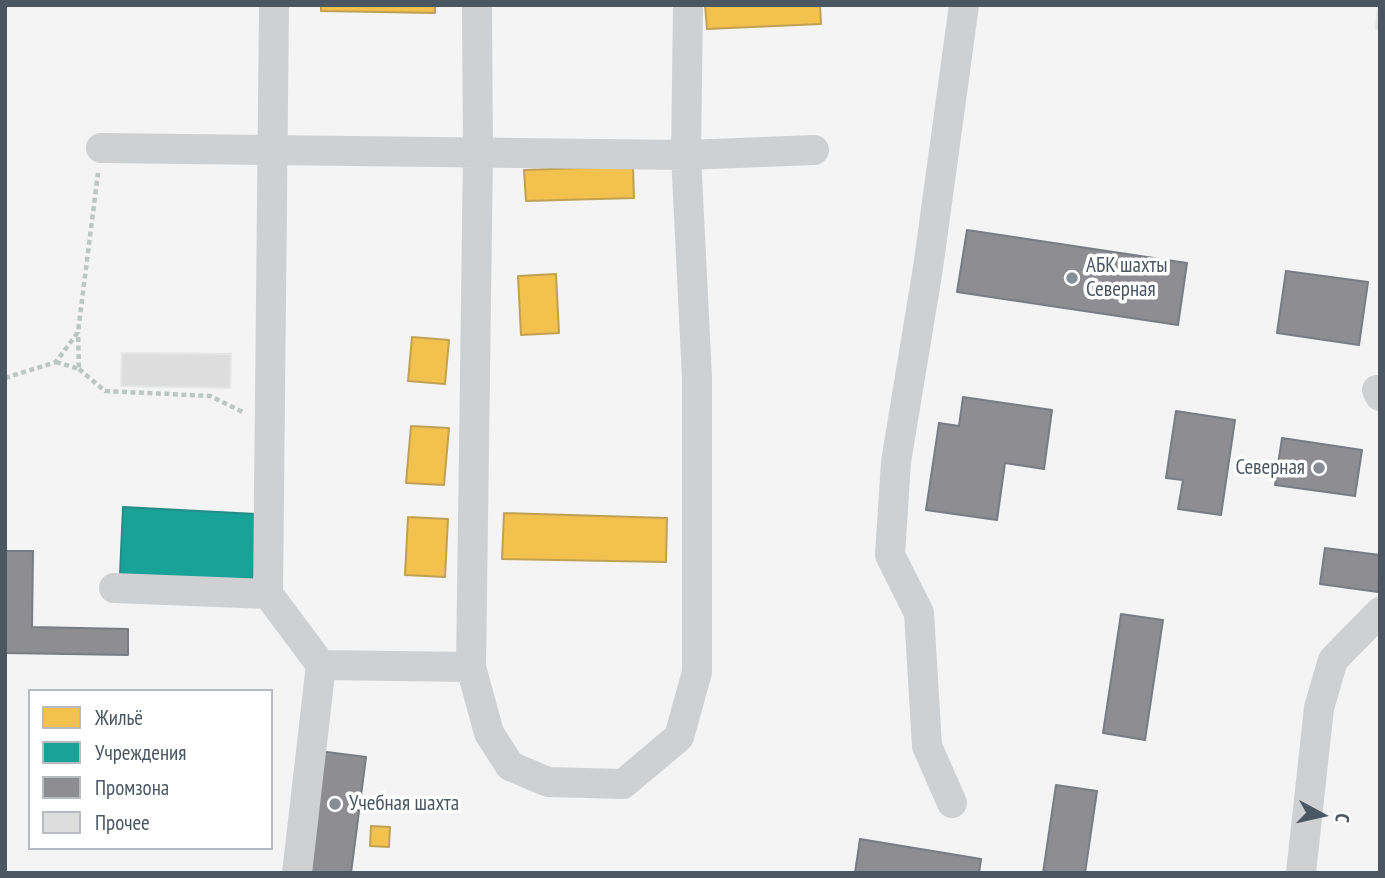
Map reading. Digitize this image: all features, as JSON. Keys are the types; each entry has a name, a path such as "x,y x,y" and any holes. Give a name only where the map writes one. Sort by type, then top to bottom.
{"street":[{"path":"274,5 268,594 321,665 297,873"},
{"path":"477,5 478,154 471,667 489,733 510,765 548,782 623,784 678,737 697,672 697,378 686,155 688,5"},
{"path":"952,803 927,746 919,613 890,555 896,462 928,268 964,5"},
{"path":"101,148 686,155 814,150"},
{"path":"114,588 268,594"},
{"path":"1301,873 1319,708 1333,660 1380,612"},
{"path":"321,665 471,667"}],"path":[{"path":"79,369 78,332 101,148"},
{"path":"56,362 78,332"},
{"path":"5,378 56,362 79,369 106,391 210,396 270,425"}],"building: Жильё":[{"path":"321,5 435,5 435,13 321,11"},
{"path":"705,5 820,5 821,24 707,29"},
{"path":"633,166 634,198 526,201 524,170"},
{"path":"556,274 559,333 521,335 518,276"},
{"path":"412,337 449,340 445,384 408,381"},
{"path":"411,426 449,428 444,485 406,483"},
{"path":"504,513 667,518 666,562 502,559"},
{"path":"408,517 448,519 445,577 405,575"},
{"path":"371,826 390,827 389,847 370,846"}],"building: Учреждения":[{"path":"123,507 256,514 253,581 120,574"}],"building: Промзона":[{"name":"АБК шахты Северная","path":"967,230 1187,263 1178,325 957,292"},
{"path":"1286,271 1368,282 1359,345 1277,333"},
{"path":"963,397 1052,410 1044,469 1005,463 997,520 926,510 939,423 959,426"},
{"path":"1176,411 1235,420 1221,515 1178,509 1183,480 1166,478"},
{"name":"Северная","path":"1282,438 1362,450 1355,496 1275,485"},
{"path":"1325,548 1380,555 1378,592 1320,584"},
{"path":"5,551 33,551 32,627 128,629 128,655 5,653"},
{"path":"1121,614 1163,620 1145,740 1103,733"},
{"path":"319,751 366,757 351,873 303,873"},
{"path":"1056,785 1097,791 1085,873 1043,873"},
{"path":"860,839 981,859 979,873 855,873"}],"building: Прочее":[{"path":"1380,5 1380,30 1376,29"},
{"path":"122,353 231,354 230,388 121,386"}],"place":[{"name":"АБК шахты Северная","path":"1072,278"},
{"name":"Северная","path":"1319,468"},
{"name":"Учебная шахта","path":"335,804"}]}
